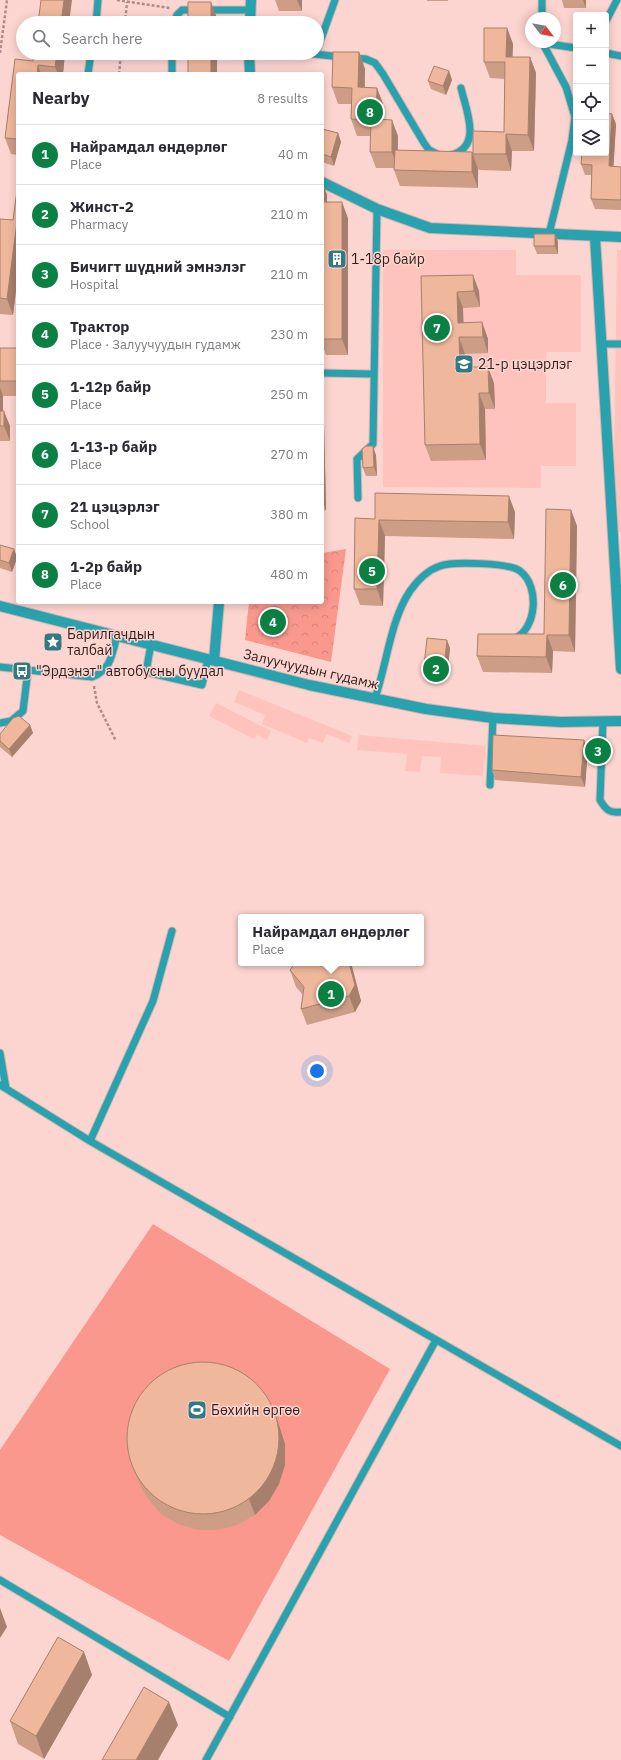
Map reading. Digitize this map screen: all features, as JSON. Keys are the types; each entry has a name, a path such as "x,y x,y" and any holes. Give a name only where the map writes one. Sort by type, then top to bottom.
{"street":[{"path":"250,16 251,5"},
{"path":"249,60 250,72"},
{"path":"324,183 377,209 430,228 621,237"},
{"path":"596,237 621,669"},
{"path":"211,660 219,604"},
{"name":"Залуучуудын гудамж","path":"0,606 309,685 426,709 493,718 561,722 621,721"}],"lane":[{"path":"97,16 98,0"},
{"path":"324,30 335,0"},
{"path":"542,0 542,12"},
{"path":"609,15 617,0"},
{"path":"177,16 182,10 251,5"},
{"path":"561,46 573,48"},
{"path":"545,48 566,87 575,117 572,140 549,234"},
{"path":"324,53 366,59 375,63 429,150 445,156 454,155 461,151 467,145 470,138 470,128 461,88"},
{"path":"609,54 621,56"},
{"path":"88,72 90,60"},
{"path":"172,60 172,72"},
{"path":"358,498 357,459 373,444 377,209"},
{"path":"602,344 621,344"},
{"path":"324,373 373,374"},
{"path":"375,698 402,604 418,581 428,572 439,566 450,564 506,565 520,571 525,576 532,595 532,617 527,630 512,640 505,641"},
{"path":"0,667 92,676 101,674 108,666 117,636"},
{"path":"151,644 146,672 202,685 211,660"},
{"path":"0,723 11,721 23,711 28,670"},
{"path":"490,785 493,718"},
{"path":"603,721 600,800 605,808 611,813 621,812"},
{"path":"90,1141 153,1002 172,931"},
{"path":"0,1052 3,1087 90,1141 621,1446"},
{"path":"206,1760 436,1340"},
{"path":"0,1580 230,1717"}],"path":[{"path":"0,53 7,0"},
{"path":"117,0 182,10"},
{"path":"126,16 127,2"},
{"path":"119,72 120,60"},
{"path":"92,676 97,702 116,741"}],"shaded area":[{"name":"21-р цэцэрлэг","path":"383,250 516,250 516,275 581,275 581,352 546,352 546,403 576,403 576,466 541,466 541,488 383,487"},
{"path":"617,250 621,250 621,532 613,532"},
{"path":"239,690 352,736 349,743 327,734 323,743 309,738 307,743 262,724 265,715 234,702"},
{"path":"216,703 271,731 267,740 257,735 254,739 209,716"},
{"path":"359,735 486,746 483,776 440,773 441,757 422,756 420,772 405,771 407,754 357,750"}],"green space":[{"path":"346,549 331,662 245,640 249,604 324,604 324,553"},
{"name":"Бөхийн өргөө","path":"153,1224 390,1369 229,1661 0,1535 0,1450"}],"building":[{"path":"41,0 64,0 62,16 39,16"},
{"path":"188,2 211,2 211,16 188,16"},
{"path":"484,28 507,28 506,57 530,57 528,135 506,134 506,154 473,154 473,131 504,132 505,62 484,62"},
{"path":"333,52 359,52 358,87 377,88 376,119 392,120 392,152 370,152 371,120 351,119 352,88 332,87"},
{"path":"15,59 33,61 56,60 55,67 38,65 37,72 16,72 16,139 5,138"},
{"path":"188,60 211,60 211,72 188,72"},
{"path":"434,66 449,71 443,86 428,81"},
{"path":"609,114 612,114 609,166 621,167 621,200 591,199 592,165 581,164 582,156 609,156"},
{"path":"324,130 338,133 331,157 324,155"},
{"path":"395,150 472,152 472,172 394,170"},
{"path":"16,198 16,230 7,299 0,298 0,219 13,220"},
{"name":"1-18р байр","path":"324,202 342,202 342,339 324,339"},
{"path":"534,234 555,234 555,246 534,246"},
{"name":"21-р цэцэрлэг","path":"473,275 474,291 457,292 458,323 482,322 483,337 459,337 460,367 488,367 489,393 479,393 480,444 425,445 421,276"},
{"path":"0,348 16,348 16,381 0,381"},
{"path":"0,411 4,411 4,426 0,426"},
{"path":"366,446 373,446 374,467 363,468 362,449"},
{"path":"375,493 509,496 508,522 379,520 377,589 354,589 355,518 375,519"},
{"path":"546,509 571,510 569,635 547,635 546,657 477,656 478,634 544,634"},
{"path":"0,545 14,549 9,563 0,560"},
{"path":"427,638 447,640 444,667 424,666"},
{"path":"19,716 30,725 9,749 0,741 0,734 13,718"},
{"path":"493,735 584,740 581,777 492,770"},
{"path":"293,966 350,966 355,985 349,996 301,1009 304,987 290,970"},
{"path":"203,1362 218,1364 239,1371 261,1390 270,1402 273,1409 279,1438 277,1453 270,1474 251,1496 239,1505 232,1508 203,1514 188,1512 167,1505 145,1486 136,1474 133,1467 127,1438 129,1423 136,1402 155,1380 167,1371 174,1368"},
{"path":"58,1637 84,1652 36,1736 10,1721"},
{"path":"144,1687 169,1702 136,1760 102,1760"}],"place":[{"name":"1-2р байр","path":"370,112"},
{"name":"1-18р байр","path":"337,259"},
{"name":"21 цэцэрлэг","path":"437,328"},
{"name":"21-р цэцэрлэг","path":"464,364"},
{"name":"1-12р байр","path":"372,571"},
{"name":"1-13-р байр","path":"563,585"},
{"name":"Трактор","path":"273,622"},
{"name":"Барилгачдын талбай","path":"53,642"},
{"name":"Жинст-2","path":"436,669"},
{"name":"\"Эрдэнэт\" автобусны буудал","path":"22,671"},
{"name":"Бичигт шүдний эмнэлэг","path":"598,751"},
{"name":"Найрамдал өндөрлөг","path":"331,994"},
{"name":"Бөхийн өргөө","path":"197,1410"}]}
